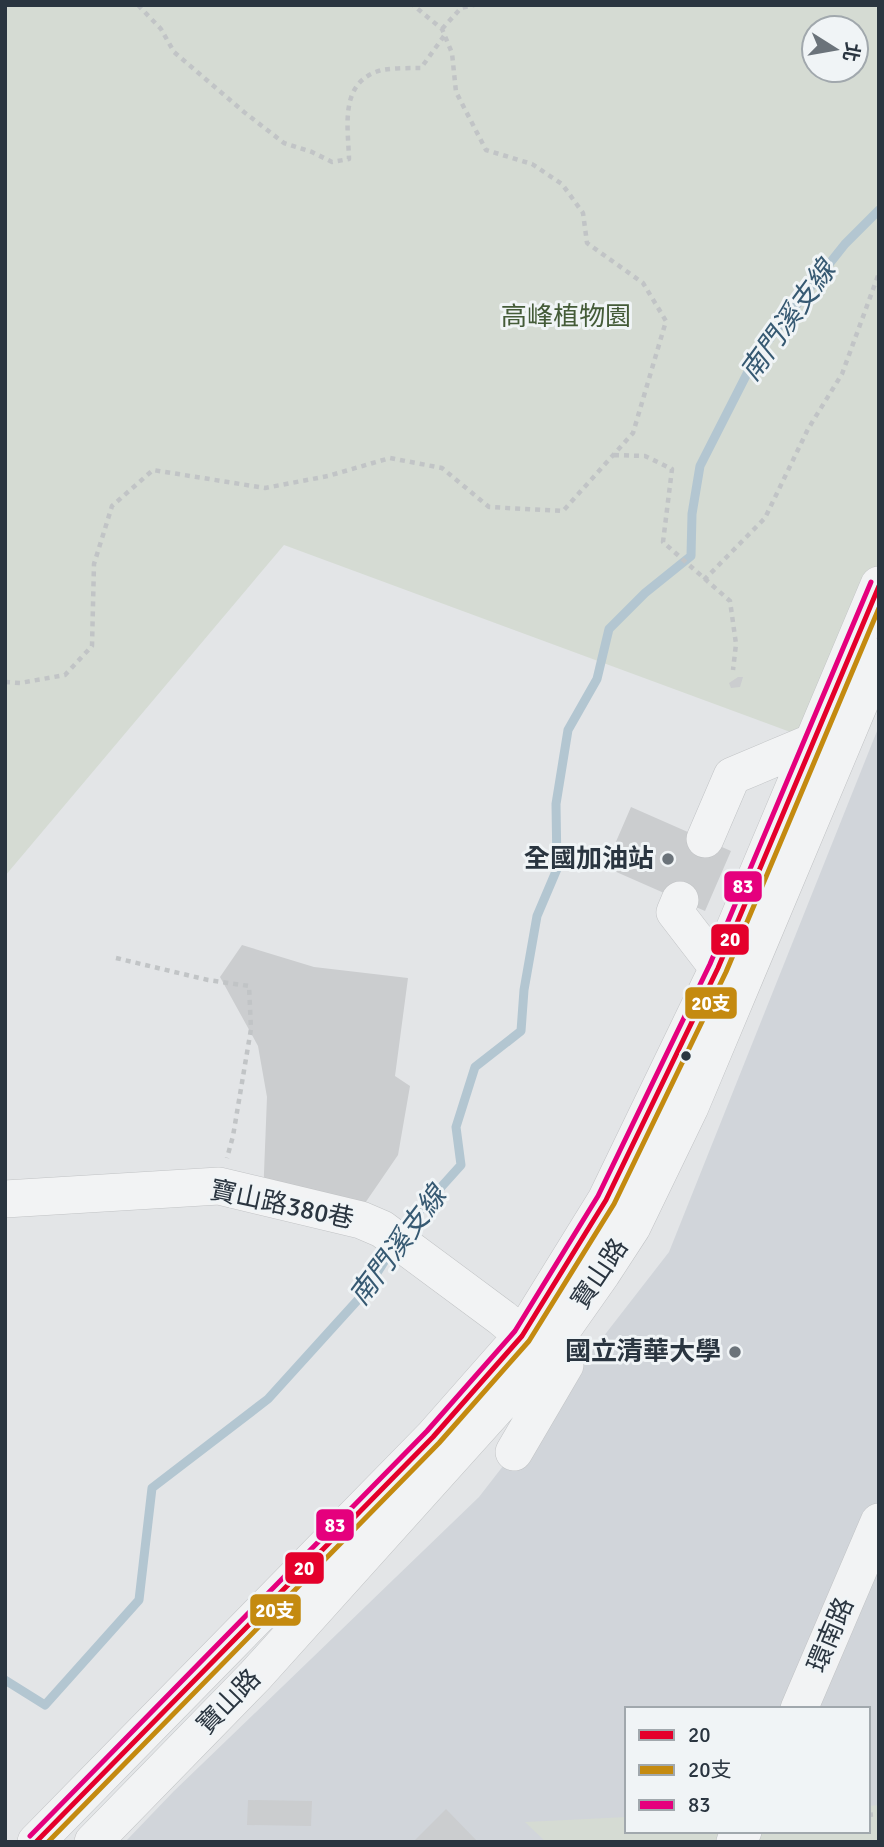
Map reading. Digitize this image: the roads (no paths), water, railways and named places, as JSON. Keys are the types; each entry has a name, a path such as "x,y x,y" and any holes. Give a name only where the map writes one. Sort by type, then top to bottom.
{"street":[{"name":"寶山路","path":"36,1842 433,1437 534,1345 718,968 879,585"},
{"name":"寶山路","path":"93,1842 255,1676 632,1227 690,1107 879,657"},
{"path":"705,839 732,776 813,742"},
{"path":"680,900 675,912 718,968"},
{"name":"寶山路380巷","path":"5,1199 219,1186 361,1220 395,1238 534,1345 565,1364 514,1451"},
{"name":"環南路","path":"800,1707 879,1522"}],"waterway":[{"name":"南門溪支線","path":"401,1234 461,1165 456,1127 475,1067 521,1031 524,990 537,916 557,869 556,804 568,730 597,679 609,629 645,593 691,556 692,514 700,466 756,356 845,244 879,210"},
{"name":"南門溪支線","path":"5,1680 45,1705 139,1600 152,1488 268,1399 365,1292 394,1246"}],"place":[{"name":"全國加油站","path":"668,859"},
{"name":"國立清華大學","path":"735,1352"}],"park label":[{"name":"高峰植物園","path":"566,317"}]}
